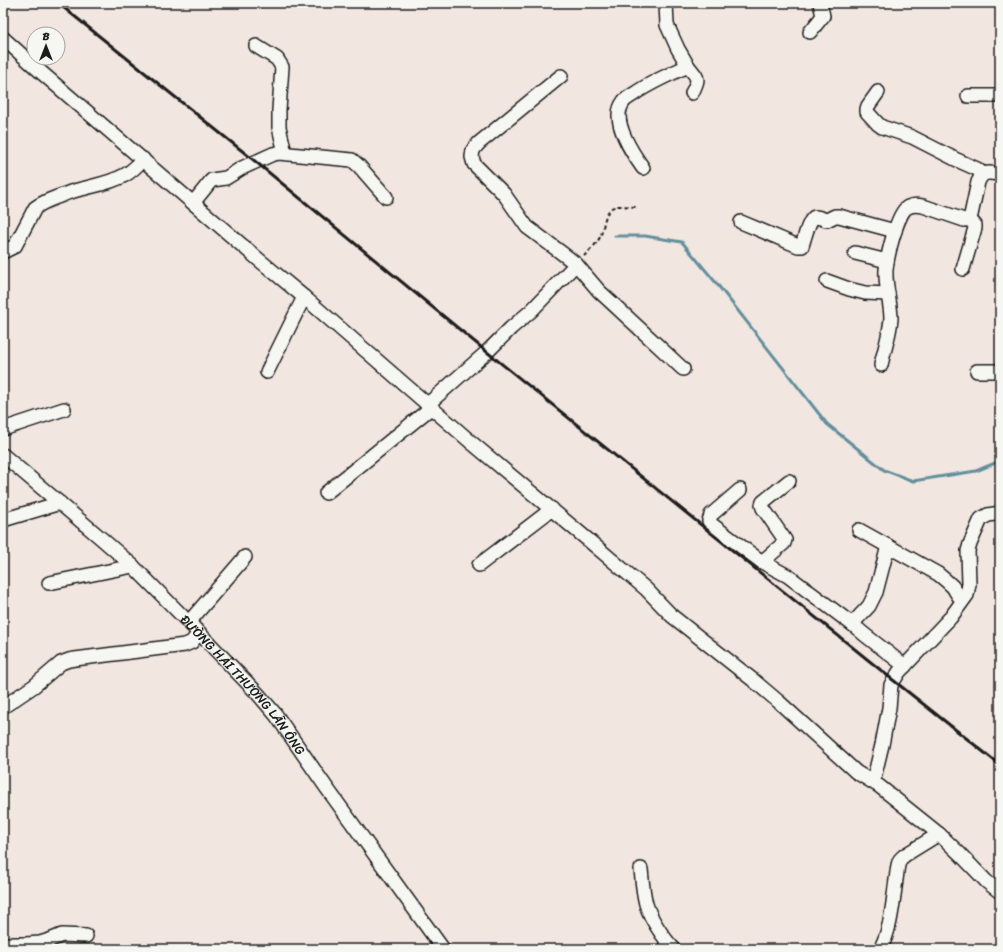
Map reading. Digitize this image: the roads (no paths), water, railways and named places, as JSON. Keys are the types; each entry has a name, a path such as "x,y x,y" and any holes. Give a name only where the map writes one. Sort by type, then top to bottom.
{"street":[{"path":"666,3 667,25 678,49 698,79 692,93"},
{"path":"810,32 823,16 820,3"},
{"path":"3,38 472,443 646,589 672,616 779,702 856,772 873,782 939,834 1000,892"},
{"path":"256,46 276,59 282,66 279,127 285,153"},
{"path":"643,168 630,148 620,124 620,108 625,100 644,87 688,66"},
{"path":"561,76 479,143 473,150 472,157 474,164 504,194 528,227 576,264 611,302 683,369"},
{"path":"878,92 867,109 867,112 878,124 882,127 912,137 957,160 977,168 983,174"},
{"path":"968,96 1000,96"},
{"path":"194,204 212,180 226,178 242,168 273,154 279,153 352,160 386,197"},
{"path":"3,252 15,246 37,206 74,191 100,185 126,175 143,159"},
{"path":"969,219 978,182 983,174 1000,174"},
{"path":"881,365 890,322 891,309 886,270 887,261 896,224 901,214 907,207 916,205 964,220 969,219"},
{"path":"742,222 798,246 802,246 810,221 817,216 828,220 835,216 839,216 895,231"},
{"path":"963,269 975,228 975,225 969,219"},
{"path":"855,253 887,261"},
{"path":"326,493 430,406 511,328 531,311 576,264"},
{"path":"827,280 849,289 865,293 888,294"},
{"path":"267,372 304,297"},
{"path":"977,371 1000,371"},
{"path":"3,429 64,409"},
{"name":"ĐƯỜNG HẢI THƯỢNG LÃN ÔNG","path":"3,455 133,566 253,688 272,710 443,949"},
{"path":"762,562 784,544 784,540 762,508 762,505 763,502 789,481"},
{"path":"740,490 711,514 709,521 711,524 762,562 788,576 905,666"},
{"path":"3,520 60,503"},
{"path":"480,565 552,509"},
{"path":"873,782 888,716 891,685 899,672 951,617 967,595 968,551 970,544 981,519 984,516 1000,513"},
{"path":"859,530 938,574 946,580 958,596 963,600"},
{"path":"852,624 869,606 876,592 888,546"},
{"path":"189,622 245,557"},
{"path":"49,583 133,566"},
{"path":"3,707 34,686 61,663 75,659 185,645 192,642 199,632"},
{"path":"880,949 887,931 899,862 901,858 905,854 939,834"},
{"path":"641,869 644,896 648,910 674,949"},
{"path":"3,944 40,943 62,935 86,936"}],"waterway":[{"path":"615,236 645,236 682,242 717,284 827,424 884,470 913,481 976,471 1000,461"}],"railway":[{"path":"58,3 256,162 487,352 1000,765"}]}
